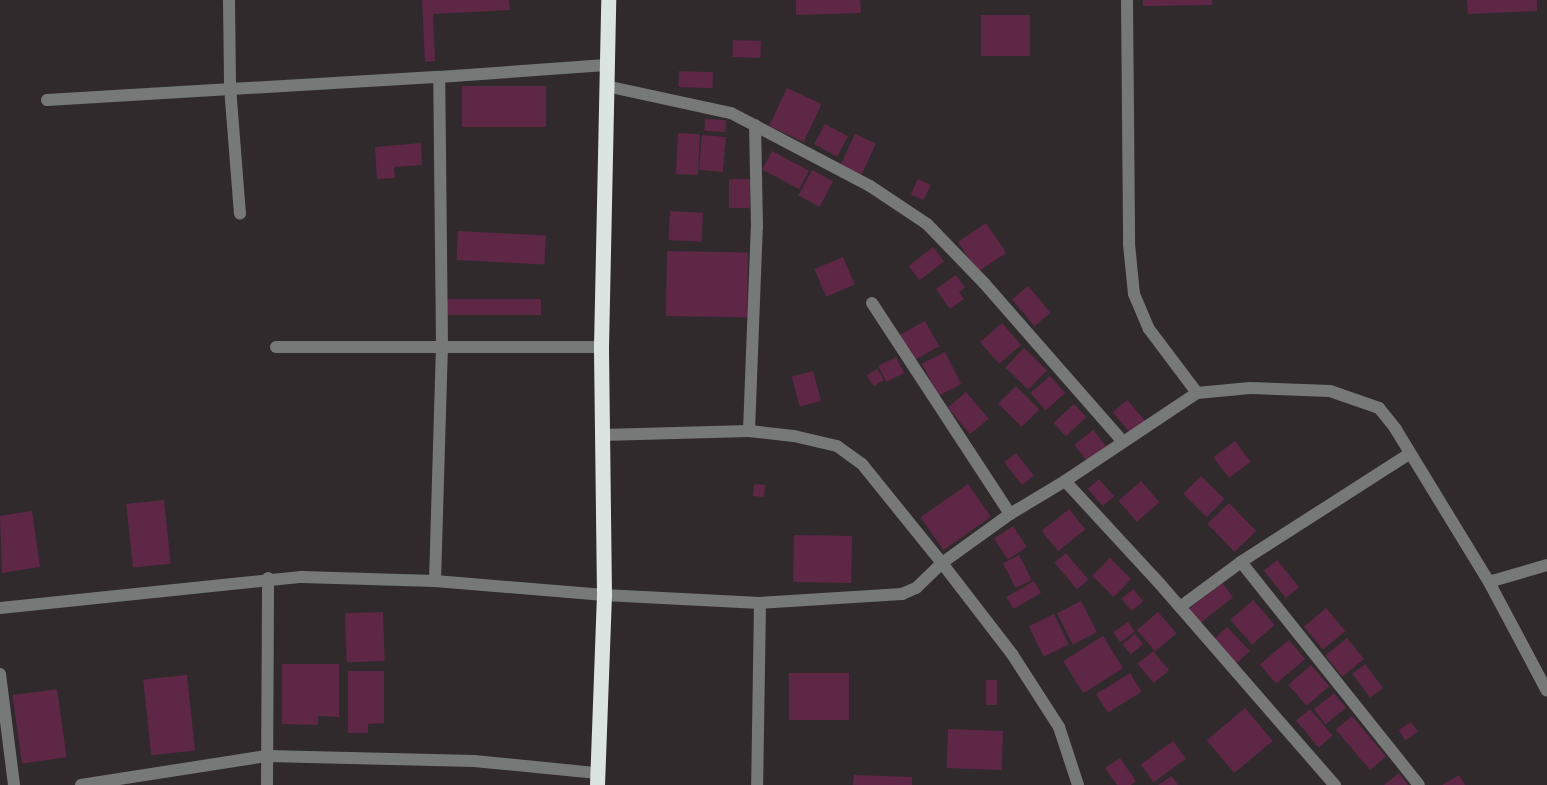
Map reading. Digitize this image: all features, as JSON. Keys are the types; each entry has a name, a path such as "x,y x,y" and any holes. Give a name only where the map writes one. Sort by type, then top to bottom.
{"highway":[{"path":"597,779 604,595 601,347 608,0"}],"street":[{"path":"228,0 230,88 240,214"},
{"path":"1128,0 1129,244 1134,294 1149,329 1196,393"},
{"path":"47,100 606,65"},
{"path":"435,581 442,344 439,76"},
{"path":"606,86 731,113 870,186 927,224 984,283 1123,442"},
{"path":"749,431 757,227 755,125"},
{"path":"872,303 1010,514"},
{"path":"276,347 442,344 601,347"},
{"path":"0,608 268,578 435,581 604,595 760,603 902,594 916,588 942,563 1010,514 1065,481 1196,393 1250,388 1330,391 1379,408 1395,428 1409,454 1489,582 1547,690"},
{"path":"602,435 749,431 794,436 837,446 862,464 1012,654 1059,727 1078,785"},
{"path":"1180,607 1241,562 1409,454"},
{"path":"1065,481 1180,607 1335,785"},
{"path":"1241,562 1419,785"},
{"path":"1489,582 1547,565"},
{"path":"267,785 268,578"},
{"path":"757,785 760,603"},
{"path":"0,674 14,785"},
{"path":"81,785 267,756 474,761 597,779"}],"building":[{"path":"422,0 509,0 510,10 433,14 435,61 425,62"},
{"path":"796,0 860,0 861,13 796,15"},
{"path":"1143,0 1212,0 1212,5 1143,6"},
{"path":"1467,0 1537,0 1537,11 1468,14"},
{"path":"981,15 1030,15 1030,56 981,56"},
{"path":"733,40 761,41 760,58 732,57"},
{"path":"679,71 713,72 712,88 678,87"},
{"path":"462,86 546,86 546,127 462,127"},
{"path":"787,88 821,104 804,142 769,126"},
{"path":"705,119 726,120 725,132 704,131"},
{"path":"825,124 848,136 837,157 814,144"},
{"path":"678,133 700,134 698,175 676,174"},
{"path":"855,134 876,144 861,175 841,165"},
{"path":"702,135 726,137 723,172 699,170"},
{"path":"421,143 422,165 394,167 395,178 377,179 375,147"},
{"path":"772,151 809,171 799,189 762,170"},
{"path":"812,170 833,181 820,207 798,196"},
{"path":"729,179 750,179 750,208 729,208"},
{"path":"918,179 931,185 924,200 911,194"},
{"path":"670,211 703,213 701,242 668,240"},
{"path":"986,223 1006,253 978,272 958,242"},
{"path":"458,231 546,236 544,265 456,260"},
{"path":"933,247 944,261 920,280 909,266"},
{"path":"667,251 748,252 747,317 666,316"},
{"path":"843,257 855,285 826,297 814,269"},
{"path":"956,275 965,288 959,292 964,299 950,309 936,289"},
{"path":"1028,286 1050,313 1034,326 1012,299"},
{"path":"447,299 541,299 541,315 447,315"},
{"path":"925,321 939,346 914,360 900,335"},
{"path":"1002,323 1021,345 999,364 980,342"},
{"path":"1024,348 1047,370 1028,390 1005,367"},
{"path":"945,352 961,384 938,396 922,364"},
{"path":"896,357 904,373 886,382 878,366"},
{"path":"877,369 884,380 874,386 867,375"},
{"path":"813,371 821,401 800,407 792,377"},
{"path":"1050,376 1065,393 1045,410 1030,393"},
{"path":"1016,386 1039,409 1022,427 998,404"},
{"path":"966,392 988,419 970,434 948,407"},
{"path":"1127,400 1146,422 1132,434 1113,412"},
{"path":"1074,404 1086,417 1066,436 1054,423"},
{"path":"1093,430 1106,446 1088,461 1074,445"},
{"path":"1235,441 1251,462 1229,478 1213,457"},
{"path":"1016,453 1034,476 1022,485 1004,462"},
{"path":"1201,476 1224,499 1207,517 1183,494"},
{"path":"1099,479 1114,496 1103,506 1088,489"},
{"path":"1141,481 1159,502 1137,522 1118,501"},
{"path":"754,484 765,485 764,497 753,496"},
{"path":"968,484 991,517 943,550 920,517"},
{"path":"164,500 171,564 133,568 126,504"},
{"path":"1229,503 1256,531 1235,552 1207,524"},
{"path":"1069,509 1085,529 1058,551 1042,531"},
{"path":"32,511 40,567 2,573 0,516"},
{"path":"1013,526 1027,547 1008,560 994,539"},
{"path":"794,535 852,536 851,583 793,582"},
{"path":"1066,553 1088,580 1077,589 1055,563"},
{"path":"1019,555 1032,580 1016,588 1003,563"},
{"path":"1110,558 1131,579 1114,597 1092,576"},
{"path":"1277,560 1299,587 1286,598 1264,571"},
{"path":"1034,581 1041,593 1013,609 1006,597"},
{"path":"1222,583 1233,597 1199,624 1188,609"},
{"path":"1133,589 1143,601 1132,611 1122,599"},
{"path":"1253,600 1275,625 1252,645 1230,620"},
{"path":"1081,601 1097,632 1073,644 1057,613"},
{"path":"1326,608 1345,631 1323,650 1304,627"},
{"path":"383,612 385,661 347,662 345,613"},
{"path":"1158,612 1176,633 1155,652 1137,630"},
{"path":"1054,614 1069,645 1044,657 1029,626"},
{"path":"1128,622 1135,632 1120,642 1113,632"},
{"path":"1227,627 1250,651 1236,665 1213,641"},
{"path":"1135,634 1143,644 1131,654 1123,644"},
{"path":"1103,636 1123,668 1083,693 1063,661"},
{"path":"1347,638 1364,659 1342,677 1325,656"},
{"path":"1289,640 1305,659 1276,684 1260,664"},
{"path":"1153,651 1169,670 1154,683 1138,664"},
{"path":"282,664 339,664 339,717 318,716 318,725 282,724"},
{"path":"1365,664 1383,688 1370,698 1352,674"},
{"path":"1311,665 1329,686 1307,706 1288,685"},
{"path":"348,671 384,671 384,723 368,724 368,733 348,733"},
{"path":"789,673 849,673 849,720 789,720"},
{"path":"1130,673 1142,692 1108,713 1096,694"},
{"path":"187,675 195,751 151,755 143,680"},
{"path":"986,680 997,680 997,705 986,705"},
{"path":"57,689 67,757 22,764 12,695"},
{"path":"1334,693 1346,708 1326,724 1314,709"},
{"path":"1245,708 1273,741 1234,773 1207,740"},
{"path":"1310,709 1332,736 1319,747 1296,721"},
{"path":"1352,716 1386,757 1370,770 1336,729"},
{"path":"1411,722 1418,732 1406,740 1399,731"},
{"path":"948,729 1003,731 1002,770 947,768"},
{"path":"1173,741 1186,759 1154,782 1141,765"},
{"path":"1120,758 1136,781 1131,785 1117,785 1105,768"},
{"path":"1399,773 1408,785 1384,785"},
{"path":"854,775 912,777 912,785 853,785"},
{"path":"1459,775 1465,785 1442,785"},
{"path":"1172,776 1178,785 1158,785"}]}
